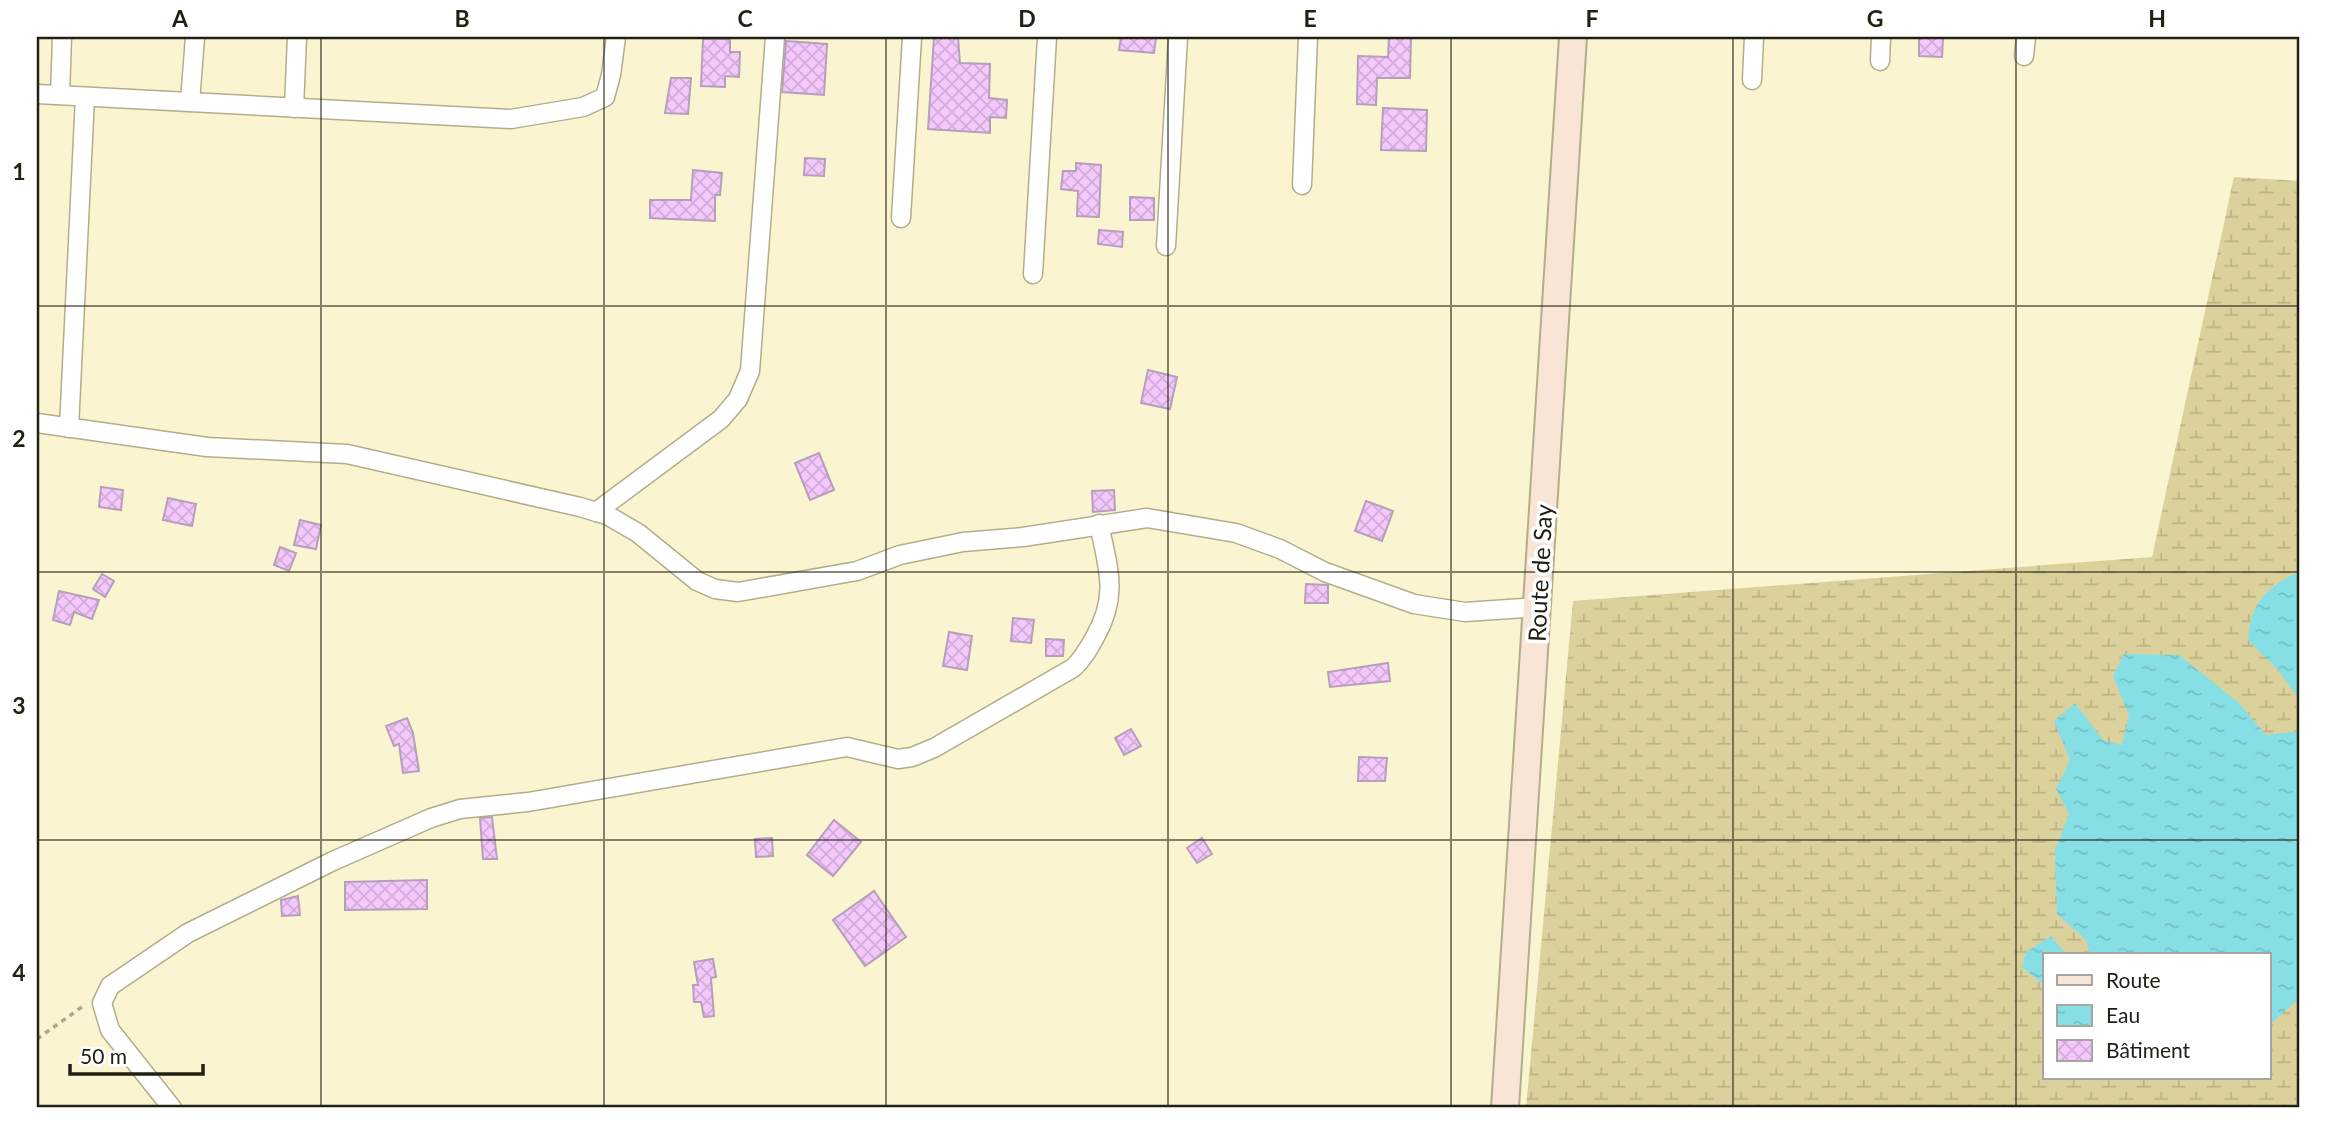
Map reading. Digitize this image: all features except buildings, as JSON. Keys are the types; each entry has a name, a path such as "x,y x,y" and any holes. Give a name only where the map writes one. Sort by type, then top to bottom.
{"main road":[{"name":"Route de Say","path":"1505,1108 1539,607 1573,37"}],"street":[{"path":"60,95 62,37"},
{"path":"190,102 195,37"},
{"path":"294,108 297,37"},
{"path":"37,94 512,119 583,107 605,97 616,37"},
{"path":"596,512 721,419 738,399 750,371 775,37"},
{"path":"901,218 912,37"},
{"path":"1033,274 1047,37"},
{"path":"1166,246 1178,37"},
{"path":"1301,185 1308,37"},
{"path":"1752,80 1754,37"},
{"path":"1880,61 1881,37"},
{"path":"2024,56 2026,37"},
{"path":"69,428 85,97"},
{"path":"37,423 207,447 346,454 596,512 638,533 697,580 715,589 738,592 858,571 900,555 963,542 1023,537 1147,518 1236,533 1280,549 1325,572 1413,604 1465,612 1539,607"},
{"path":"172,1108 110,1030 102,1003 110,986 188,933 334,861 431,818 460,809 528,802 847,747 898,759 934,748 1073,668 1084,657 1108,615 1111,600 1099,524"}],"path":[{"path":"37,1039 110,986"}],"green space":[{"path":"2234,177 2300,181 2300,1108 1526,1108 1573,601 2152,557"}],"water":[{"path":"2298,572 2300,700 2278,670 2248,640 2256,606 2268,591"},
{"path":"2124,654 2179,655 2239,703 2266,735 2300,731 2300,998 2270,1024 2270,953 2090,953 2086,940 2057,914 2055,851 2069,814 2056,789 2070,760 2054,721 2075,703 2103,740 2122,745 2129,715 2113,676"},
{"path":"2051,936 2065,953 2043,953 2043,984 2022,967 2026,952"}]}
